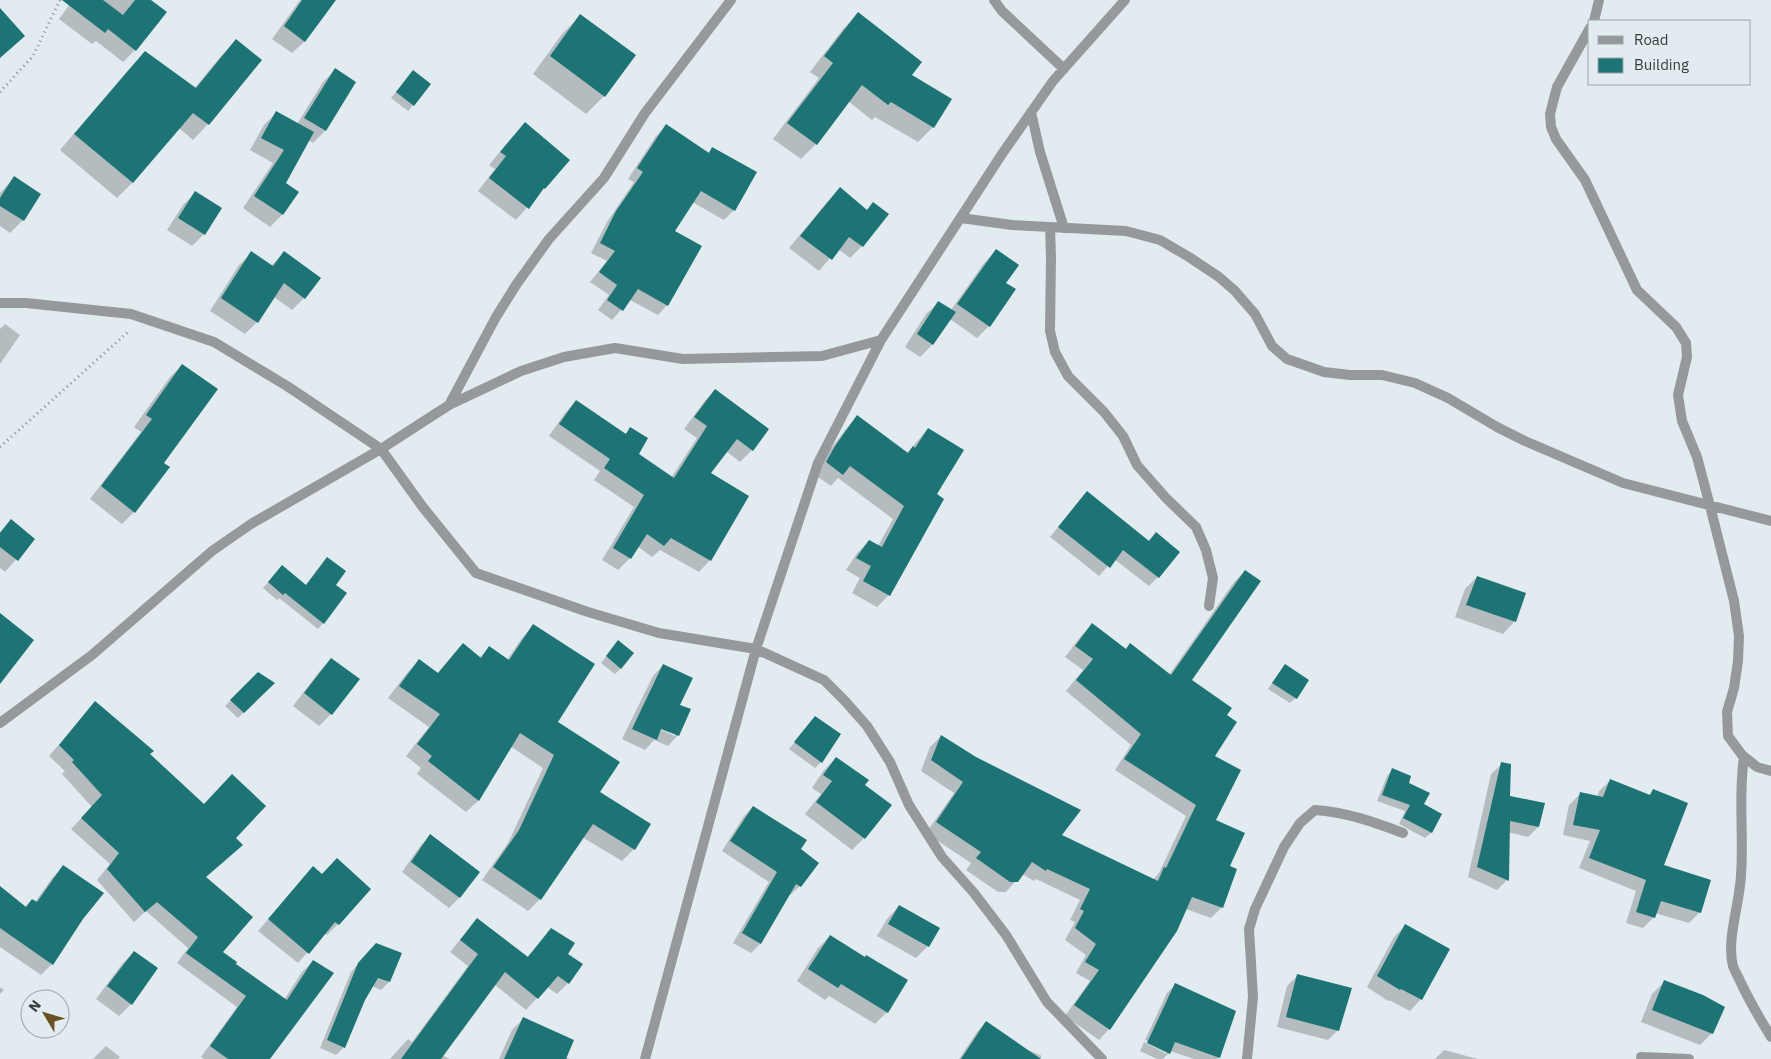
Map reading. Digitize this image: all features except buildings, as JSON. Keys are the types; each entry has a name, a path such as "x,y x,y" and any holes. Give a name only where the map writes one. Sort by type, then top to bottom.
{"street":[{"path":"449,405 496,317 516,284 549,239 604,178 645,113 731,0"},
{"path":"994,0 1008,17 1064,69"},
{"path":"645,1059 756,649 818,463 881,340 1002,154 1053,81 1125,0"},
{"path":"1594,20 1599,0"},
{"path":"1588,32 1557,87 1550,114 1551,127 1556,139 1585,180 1636,290 1676,327 1686,343 1687,356 1678,396 1682,420 1696,457 1710,506 1734,601 1739,636 1734,688 1727,712 1728,736 1744,757 1758,767 1771,771"},
{"path":"1031,112 1040,152 1064,228"},
{"path":"961,218 1012,225 1126,231 1160,240 1219,277 1235,291 1255,314 1272,346 1287,359 1324,372 1350,376 1382,374 1415,383 1448,398 1504,431 1622,483 1771,521"},
{"path":"1050,227 1050,331 1055,352 1068,376 1104,412 1123,436 1137,465 1166,498 1196,527 1206,550 1213,578 1209,606"},
{"path":"0,304 26,303 131,314 214,342 287,386 382,449 422,506 476,573 588,612 659,633 756,649 824,680 862,719 890,762 909,805 942,857 974,893 1006,935 1048,1002 1102,1059"},
{"path":"0,723 92,655 212,552 251,524 382,449 449,405 521,371 564,358 615,348 683,359 822,356 881,340"},
{"path":"1744,757 1740,780 1742,822 1741,875 1732,937 1733,966 1753,1008 1771,1037"},
{"path":"1248,1059 1253,997 1249,929 1255,908 1284,847 1300,823 1315,810 1336,812 1357,816 1403,833"},
{"path":"1641,1057 1689,1059"}],"path":[{"path":"0,92 33,56 60,0"},
{"path":"0,446 144,318"}]}
